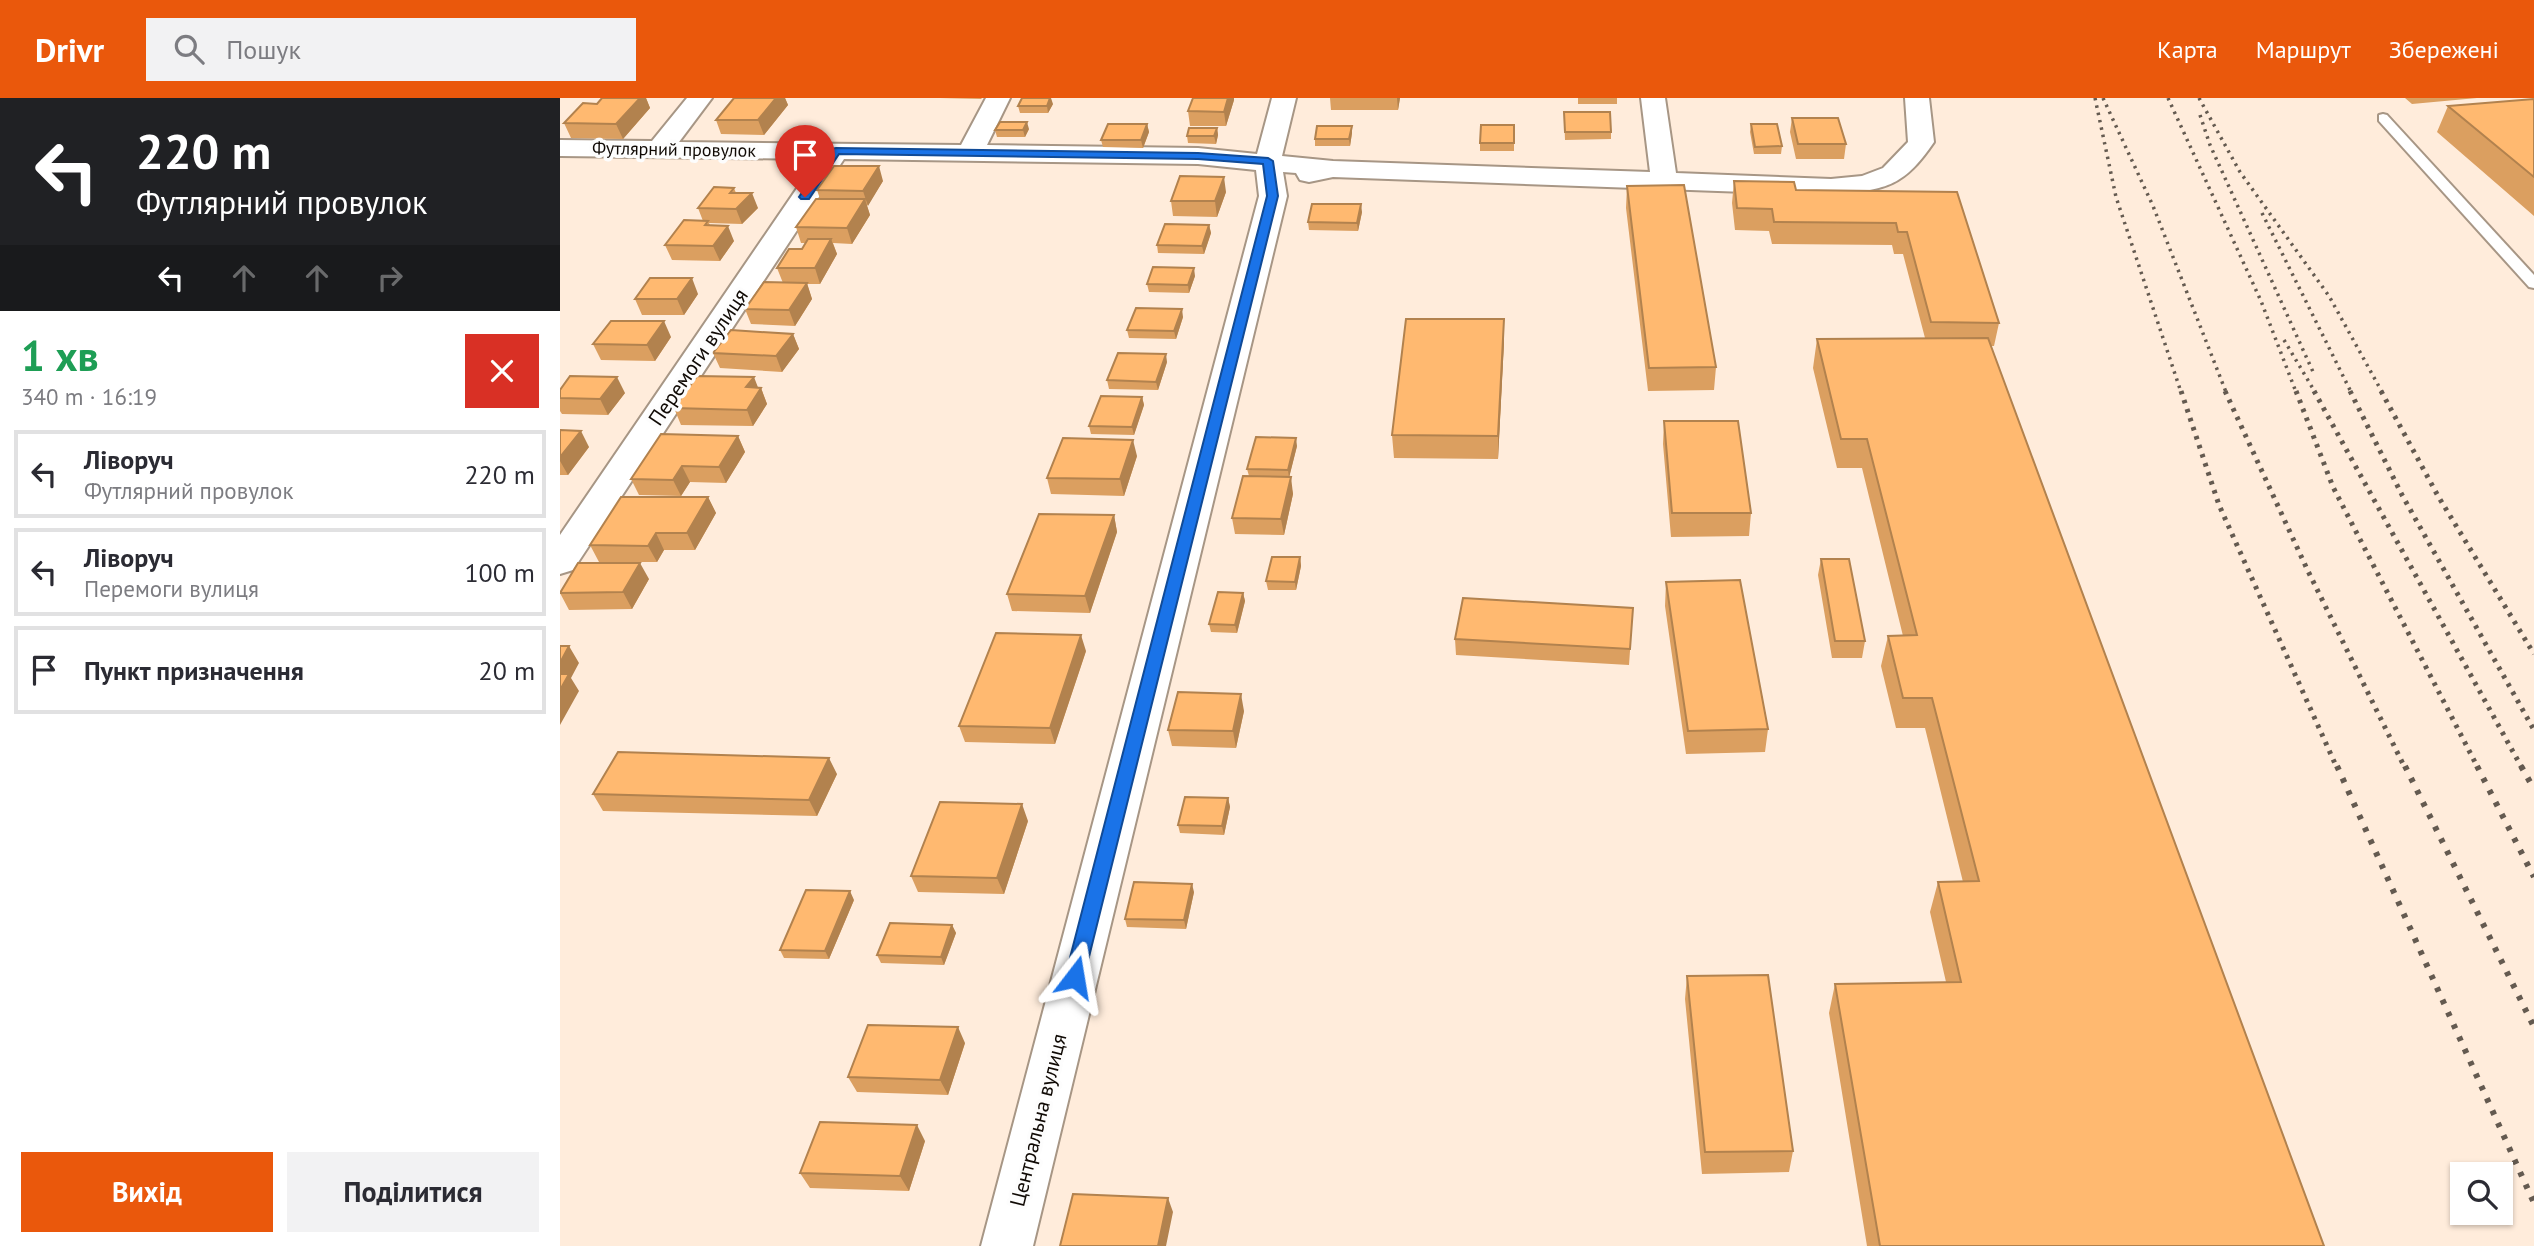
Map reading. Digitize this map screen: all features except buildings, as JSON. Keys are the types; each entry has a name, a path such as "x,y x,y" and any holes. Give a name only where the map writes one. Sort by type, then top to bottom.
{"street":[{"path":"660,148 701,98"},
{"path":"970,153 998,98"},
{"name":"Центральна вулиця","path":"1007,1246 1270,179 1284,98"},
{"path":"1653,98 1664,181"},
{"path":"1270,179 1333,169 1831,187 1883,181 1903,167 1921,142 1917,98"},
{"name":"Футлярний провулок","path":"560,148 1198,156 1270,179"},
{"name":"Перемоги вулиця","path":"560,562 836,151"}],"lane":[{"path":"2383,118 2534,284"}],"railway":[{"path":"2095,98 2116,197 2181,392"},
{"path":"2103,98 2153,206 2226,392"},
{"path":"2168,98 2261,301 2296,392"},
{"path":"2199,98 2240,172 2329,296 2382,392"},
{"path":"2200,115 2210,145 2314,374"},
{"path":"2262,213 2351,392"},
{"path":"2284,340 2315,392"},
{"path":"2181,391 2219,505 2337,768"},
{"path":"2225,391 2307,569 2405,768"},
{"path":"2296,391 2333,487 2478,768"},
{"path":"2314,391 2522,768"},
{"path":"2350,391 2402,495 2534,730"},
{"path":"2381,391 2438,496 2534,654"},
{"path":"2337,766 2534,1203"},
{"path":"2405,766 2534,1027"},
{"path":"2477,766 2534,877"},
{"path":"2521,766 2534,789"}],"route":[{"path":"805,197 836,151 1198,156 1268,161 1273,196 1075,977"}]}
